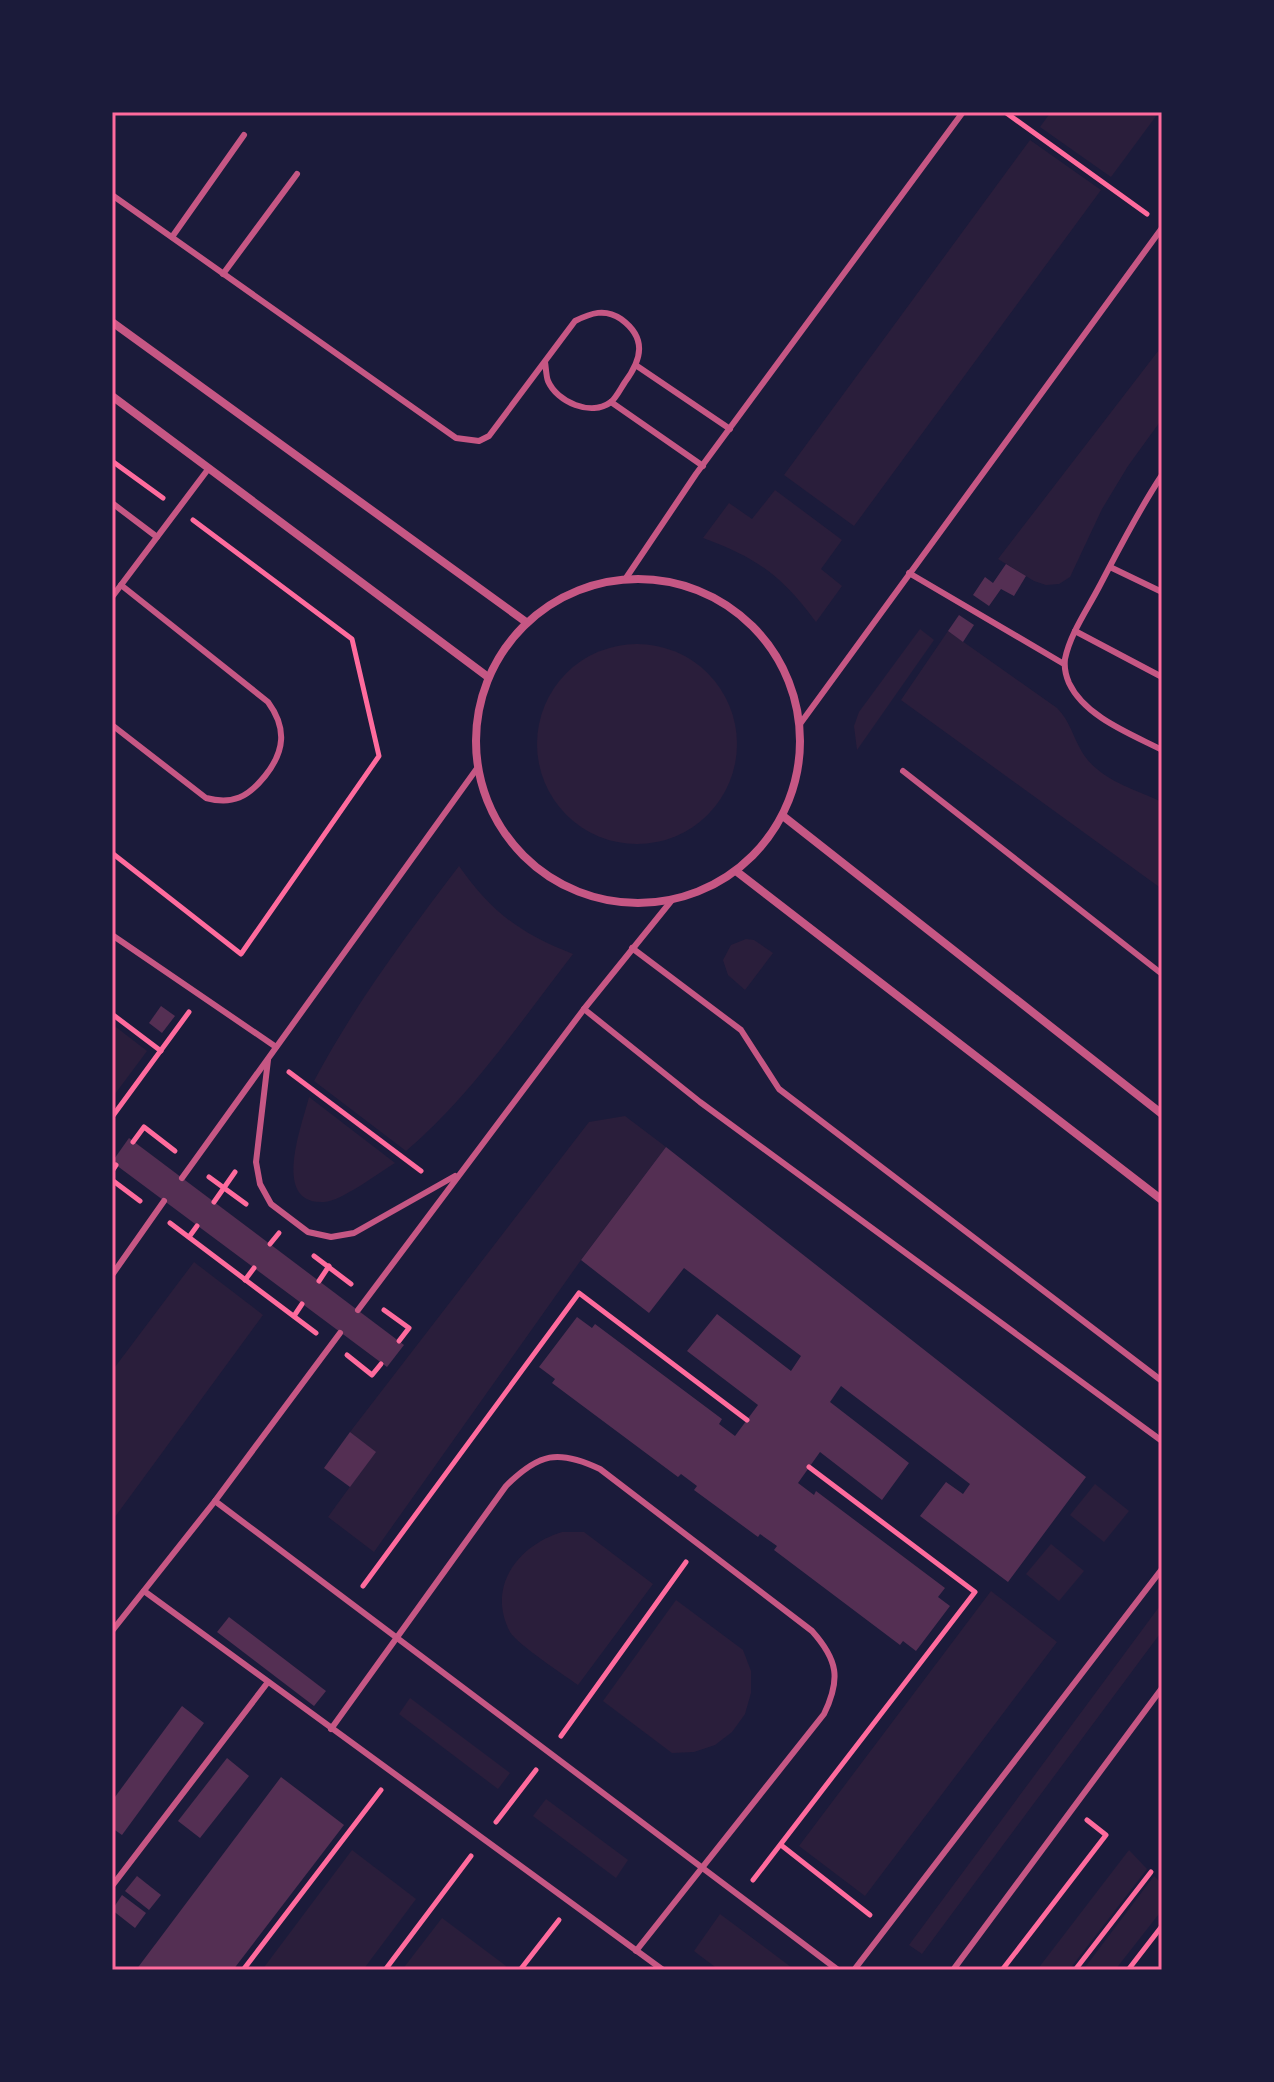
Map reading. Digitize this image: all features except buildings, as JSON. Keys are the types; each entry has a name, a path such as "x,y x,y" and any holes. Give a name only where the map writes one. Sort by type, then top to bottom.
{"street":[{"path":"112,322 526,622"},
{"path":"112,396 488,677"},
{"path":"626,578 658,579 688,586 717,598 742,616 764,638 781,665 794,693 800,724 800,755 783,816 762,846 736,871 695,893 640,904 607,901 575,891 547,875 522,854 501,828 486,799 478,767 476,721 488,677 504,647 526,622 572,591 599,582 626,578"},
{"path":"783,816 1162,1114"},
{"path":"736,871 1162,1200"}],"lane":[{"path":"626,578 703,466 963,112"},
{"path":"172,237 244,135"},
{"path":"223,274 297,174"},
{"path":"112,195 456,438 479,441 497,428 545,362 575,321 593,312 614,315 632,327 640,347 637,366 611,402 594,408 575,405 559,396 548,380 545,362"},
{"path":"800,724 1162,228"},
{"path":"637,366 730,429"},
{"path":"611,402 703,466"},
{"path":"112,597 209,468"},
{"path":"1162,475 1142,505 1075,631 1064,664 1067,679 1075,693 1091,709 1115,726 1162,750"},
{"path":"112,503 157,537"},
{"path":"1110,567 1162,592"},
{"path":"909,573 1064,664"},
{"path":"112,725 206,798 220,801 247,795 258,785 275,764 282,739 281,725 268,702 121,585"},
{"path":"1075,631 1162,677"},
{"path":"182,1178 478,767"},
{"path":"903,771 1162,974"},
{"path":"358,1310 584,1009 672,900"},
{"path":"112,935 276,1047"},
{"path":"632,948 741,1030 779,1089 1162,1381"},
{"path":"584,1009 700,1102 1162,1441"},
{"path":"269,1057 256,1162 260,1184 271,1204 308,1232 331,1237 354,1233 458,1175"},
{"path":"112,1275 164,1201"},
{"path":"112,1631 215,1501 340,1333"},
{"path":"331,1729 506,1486 525,1467 549,1457 576,1458 613,1479 812,1631 828,1648 835,1670 834,1693 824,1714 636,1951"},
{"path":"215,1501 838,1970"},
{"path":"854,1970 1162,1569"},
{"path":"144,1591 663,1970"},
{"path":"112,1886 268,1682"},
{"path":"953,1970 1162,1688"}],"path":[{"path":"1005,112 1150,216"},
{"path":"112,1117 201,995"},
{"path":"112,1014 161,1051"},
{"path":"269,1057 439,1185"},
{"path":"112,1180 372,1375 381,1364"},
{"path":"189,1237 197,1226"},
{"path":"245,1280 254,1268"},
{"path":"350,1603 579,1293 747,1420"},
{"path":"294,1316 302,1304"},
{"path":"739,1896 975,1592 809,1467"},
{"path":"243,1970 394,1773"},
{"path":"1002,1970 1106,1835 1073,1809"},
{"path":"781,1845 887,1928"},
{"path":"1075,1970 1151,1872"},
{"path":"520,1970 572,1903"},
{"path":"1128,1970 1162,1926"}],"shaded area":[{"path":"1051,112 1159,112 1111,177 1040,127"},
{"path":"1030,140 1101,190 854,526 784,475"},
{"path":"1162,346 1162,419 1102,509 1070,577 1059,584 1046,585 998,559"},
{"path":"775,490 842,540 821,569 842,586 816,622 767,570 739,553 703,538 729,503 752,519"},
{"path":"920,629 934,640 857,750 854,726 859,712"},
{"path":"948,631 1057,708 1082,752 1098,770 1118,783 1162,802 1162,889 901,700"},
{"path":"637,644 675,652 708,673 729,706 737,744 729,782 708,815 675,836 637,844 599,836 566,815 545,782 537,744 545,706 566,673 599,652"},
{"path":"459,866 508,920 573,954 474,1082 406,1151 314,1081 364,998"},
{"path":"746,939 754,940 773,953 745,990 728,975 723,960 731,945"},
{"path":"112,1024 147,1051 112,1098"},
{"path":"309,1097 395,1163 340,1197 324,1202 308,1199 298,1191 294,1160"},
{"path":"625,1116 666,1147 581,1260 374,1552 328,1517 375,1452 350,1432 589,1122"},
{"path":"194,1262 263,1315 112,1521 112,1371"},
{"path":"1095,1484 1129,1511 1104,1542 1070,1515"},
{"path":"562,1532 584,1532 653,1584 578,1685 514,1637 504,1615 502,1599 511,1570 520,1557 546,1538"},
{"path":"1051,1544 1084,1571 1059,1601 1026,1574"},
{"path":"991,1591 1057,1642 865,1896 799,1846"},
{"path":"676,1600 743,1650 751,1671 751,1693 745,1714 732,1732 715,1745 694,1752 672,1753 603,1701"},
{"path":"1162,1603 1162,1631 922,1954 909,1945"},
{"path":"410,1698 510,1773 498,1789 399,1714"},
{"path":"546,1799 628,1860 616,1878 533,1816"},
{"path":"352,1850 416,1899 363,1970 262,1970"},
{"path":"1129,1850 1147,1869 1069,1970 1037,1970"},
{"path":"1154,1876 1162,1884 1162,1910 1115,1970 1083,1970"},
{"path":"720,1914 795,1970 719,1970 694,1951"},
{"path":"442,1918 506,1966 503,1970 402,1970"}]}
